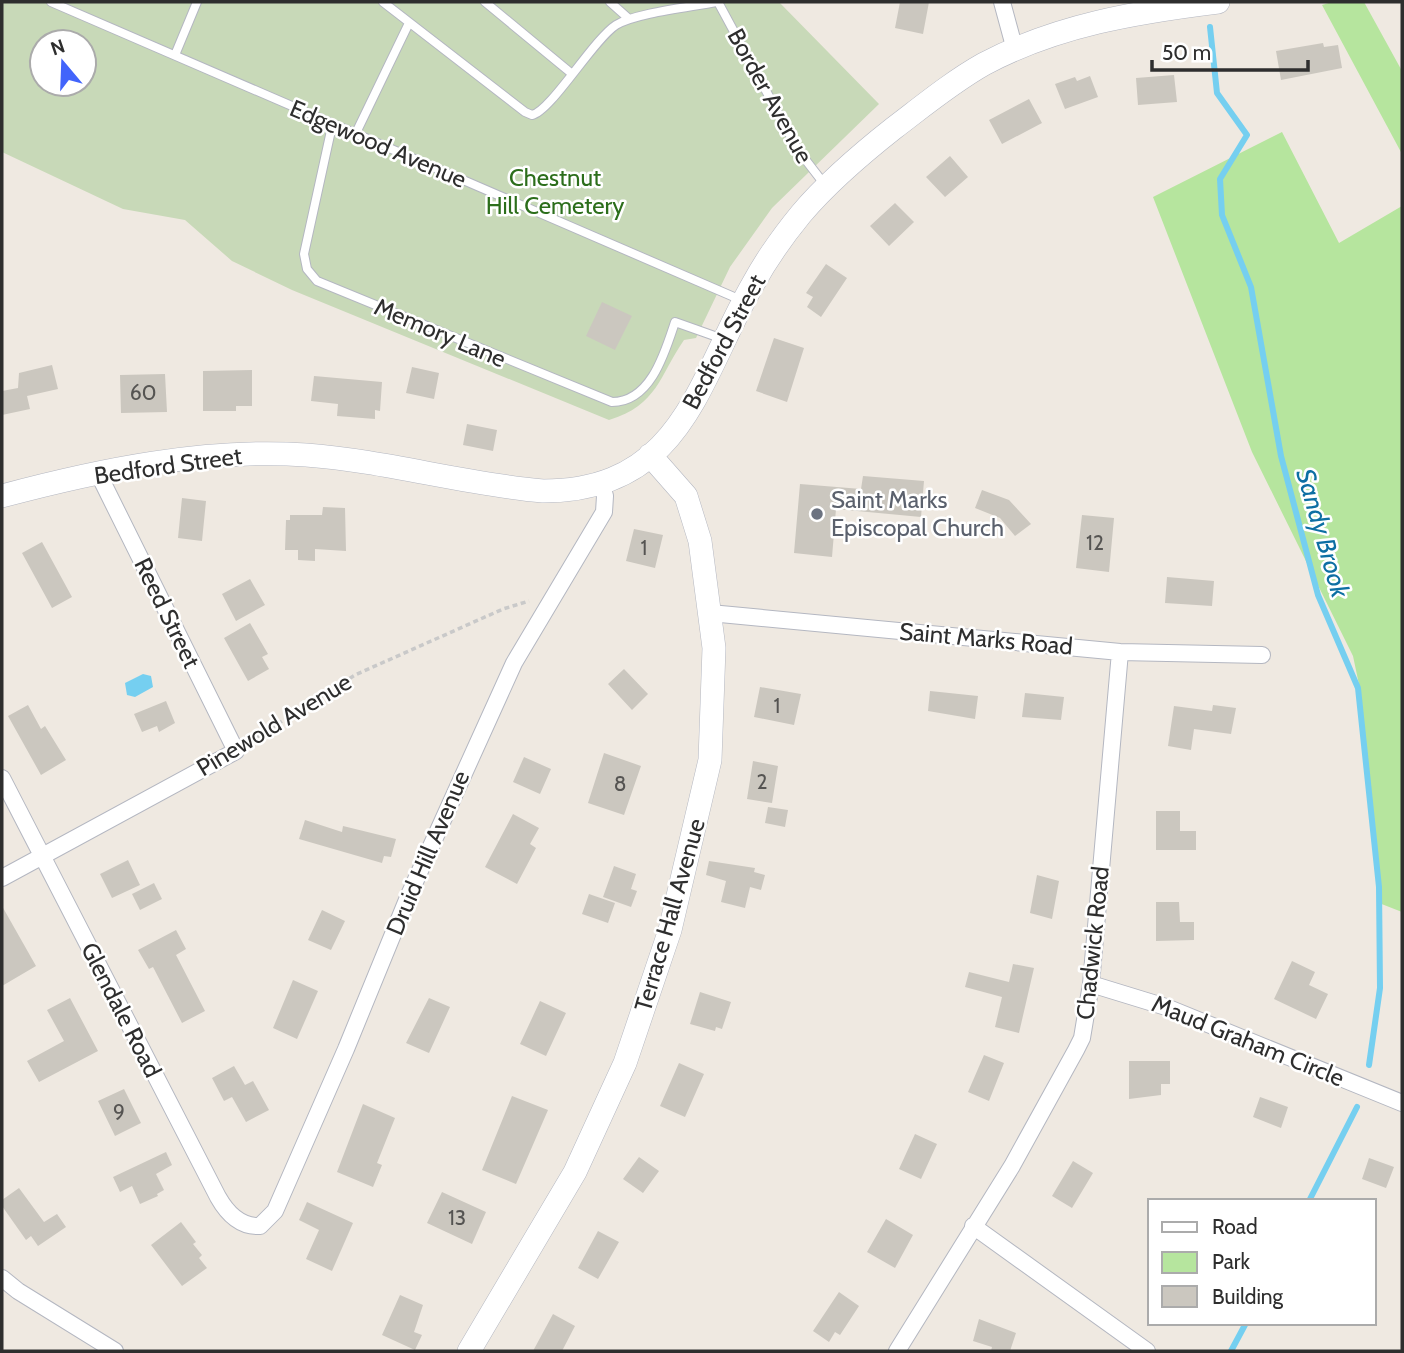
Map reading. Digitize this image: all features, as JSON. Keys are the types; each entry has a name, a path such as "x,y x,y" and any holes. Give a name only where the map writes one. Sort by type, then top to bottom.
{"main road":[{"name":"Bedford Street","path":"2,496 174,461 252,454 355,460 543,491 573,490 622,474 650,455 696,400 744,301 779,243 827,188 935,96 983,65 1015,50 1090,23 1218,2"},
{"name":"Terrace Hall Avenue","path":"469,1351 575,1172 625,1063 650,996 670,930 710,760 715,686 710,613 700,541 691,508 678,486 650,455"}],"street":[{"path":"1002,2 1015,50"},
{"name":"Reed Street","path":"99,475 236,751"},
{"name":"Druid Hill Avenue","path":"256,1227 268,1220 275,1211 451,800 514,663 604,512 605,496 601,482"},
{"name":"Saint Marks Road","path":"710,613 1120,652 1262,654"},
{"name":"Chadwick Road","path":"897,1351 1012,1166 1082,1038 1091,984 1120,652"},
{"name":"Pinewold Avenue","path":"2,878 236,751"},
{"name":"Glendale Road","path":"2,778 218,1198 226,1211 237,1220 256,1227"},
{"name":"Maud Graham Circle","path":"1091,984 1166,1007 1402,1103"},
{"path":"973,1226 1147,1351"},
{"path":"4,1282 115,1351"}],"lane":[{"name":"Edgewood Avenue","path":"51,2 332,126 744,301"},
{"path":"175,55 197,2"},
{"path":"383,2 525,113 535,115 543,110 611,28 628,19 717,2"},
{"path":"485,2 571,73"},
{"path":"610,2 628,19"},
{"name":"Border Avenue","path":"717,2 798,150 827,188"},
{"path":"355,135 410,23"},
{"name":"Memory Lane","path":"332,126 304,254 307,269 317,281 612,402 631,398 645,386 661,361 675,322 726,340"}],"path":[{"name":"Pinewold Avenue","path":"236,751 355,676 503,609 555,593"}],"green space":[{"name":"Chestnut Hill Cemetery","path":"2,2 779,2 879,104 772,208 730,267 696,338 684,340 648,398 625,414 609,420 292,290 232,261 185,220 123,209 2,152"},
{"path":"1332,2 1364,2 1402,71 1402,154 1322,5"},
{"path":"1282,132 1339,243 1402,206 1402,912 1379,903 1361,694 1353,656 1252,452 1153,197"}],"water":[{"path":"143,674 151,676 153,687 135,697 127,695 125,683"}],"building":[{"path":"900,2 929,2 923,34 895,28"},
{"path":"1323,43 1324,47 1338,45 1342,68 1281,80 1276,51"},
{"path":"1174,75 1177,102 1138,105 1136,78"},
{"path":"1090,76 1098,97 1065,109 1055,84 1075,77 1077,81"},
{"path":"1029,99 1042,123 1002,144 989,120"},
{"path":"950,156 968,177 945,197 926,177"},
{"path":"895,203 914,222 889,246 870,226"},
{"path":"826,264 847,278 821,317 807,307 813,297 806,293"},
{"path":"602,302 632,316 615,350 586,336"},
{"path":"774,338 804,348 787,402 756,391"},
{"path":"52,365 58,389 27,396 30,409 2,415 2,391 18,388 19,373"},
{"path":"412,367 439,373 434,399 406,393"},
{"path":"252,370 252,406 236,406 236,411 203,411 203,371"},
{"path":"165,374 167,412 121,413 120,375"},
{"path":"314,376 382,382 380,411 375,410 375,419 337,416 338,404 311,401"},
{"path":"467,424 497,430 493,451 463,445"},
{"name":"Saint Marks Episcopal Church","path":"863,476 924,481 921,517 836,509 832,557 794,553 800,484 861,489"},
{"path":"982,490 1009,500 1031,524 1015,536 1000,518 975,508"},
{"path":"182,498 206,501 202,541 178,538"},
{"path":"323,507 345,508 346,551 315,549 315,561 298,560 298,550 285,550 286,520 290,520 290,515 322,515"},
{"path":"1082,515 1114,518 1109,572 1076,568"},
{"path":"634,529 663,535 655,568 626,561"},
{"path":"42,542 72,597 52,608 22,553"},
{"path":"1167,577 1214,581 1212,606 1165,603"},
{"path":"250,579 265,605 236,621 222,594"},
{"path":"250,623 268,654 262,657 269,669 248,681 224,638"},
{"path":"624,669 648,694 632,710 608,684"},
{"path":"760,687 801,694 794,725 754,717"},
{"path":"930,691 978,696 975,719 928,711"},
{"path":"1025,693 1064,697 1061,720 1022,717"},
{"path":"166,701 175,723 159,732 157,726 142,732 134,714"},
{"path":"28,705 41,729 45,726 66,760 41,775 8,716"},
{"path":"1213,705 1236,708 1231,734 1194,729 1191,750 1168,746 1174,706 1212,711"},
{"path":"604,753 641,766 624,815 588,803"},
{"path":"524,757 551,769 540,794 513,782"},
{"path":"753,761 778,766 772,803 747,799"},
{"path":"768,807 788,810 785,827 765,823"},
{"path":"1156,811 1180,811 1180,831 1196,831 1196,850 1156,850"},
{"path":"513,814 539,828 530,844 536,848 517,884 485,867"},
{"path":"305,820 342,832 343,826 396,839 391,857 384,856 382,863 299,839"},
{"path":"128,860 140,885 112,898 100,874"},
{"path":"709,861 755,868 754,872 765,875 761,890 750,887 745,908 721,902 726,881 706,875"},
{"path":"614,866 636,874 631,889 637,891 631,907 603,897"},
{"path":"1037,875 1059,881 1052,919 1030,913"},
{"path":"154,883 162,899 140,910 132,894"},
{"path":"589,894 615,903 608,923 582,914"},
{"path":"1156,902 1179,902 1180,922 1194,922 1194,940 1156,941"},
{"path":"2,906 36,966 2,986"},
{"path":"322,910 345,921 331,950 308,940"},
{"path":"176,930 186,949 176,955 205,1011 182,1023 153,967 149,969 138,950"},
{"path":"1292,961 1315,972 1309,985 1328,994 1316,1019 1274,999"},
{"path":"1013,964 1034,968 1019,1033 995,1027 1002,997 965,987 969,972 1009,982"},
{"path":"293,980 318,991 297,1039 273,1028"},
{"path":"700,992 731,1002 722,1029 716,1027 715,1031 690,1024"},
{"path":"70,998 98,1051 39,1082 27,1061 64,1041 47,1010"},
{"path":"429,998 450,1007 429,1053 406,1043"},
{"path":"540,1001 566,1013 546,1056 520,1044"},
{"path":"984,1055 1004,1063 989,1101 968,1092"},
{"path":"1129,1061 1170,1061 1170,1084 1161,1084 1161,1095 1129,1099"},
{"path":"679,1063 704,1074 685,1117 660,1106"},
{"path":"234,1066 245,1085 253,1081 269,1110 246,1122 232,1097 224,1101 212,1078"},
{"path":"124,1089 141,1123 115,1136 98,1101"},
{"path":"512,1096 548,1110 516,1184 482,1170"},
{"path":"1260,1097 1288,1107 1281,1128 1253,1117"},
{"path":"363,1104 395,1118 377,1163 382,1165 373,1187 337,1172"},
{"path":"915,1134 937,1144 921,1179 899,1169"},
{"path":"166,1152 172,1165 156,1174 164,1190 157,1194 158,1196 140,1204 132,1186 120,1192 113,1177"},
{"path":"639,1157 659,1171 643,1193 623,1179"},
{"path":"1369,1158 1394,1167 1386,1188 1362,1179"},
{"path":"1073,1161 1093,1173 1072,1208 1052,1196"},
{"path":"19,1188 44,1222 57,1214 66,1227 38,1246 31,1236 26,1240 2,1206 2,1200"},
{"path":"442,1192 486,1212 472,1244 427,1223"},
{"path":"307,1202 353,1223 332,1271 306,1259 319,1230 299,1220"},
{"path":"886,1219 913,1235 895,1268 867,1252"},
{"path":"181,1222 196,1242 193,1244 202,1255 199,1258 207,1268 182,1286 151,1245"},
{"path":"598,1231 619,1242 598,1279 578,1268"},
{"path":"839,1292 859,1306 840,1335 835,1332 829,1342 813,1331"},
{"path":"400,1295 423,1305 414,1332 422,1335 415,1350 382,1335"},
{"path":"553,1314 575,1326 562,1351 533,1351"},
{"path":"979,1319 1016,1333 1010,1351 991,1351 992,1347 973,1341"}],"waterway":[{"name":"Sandy Brook","path":"1210,27 1217,93 1247,135 1220,179 1222,215 1251,287 1281,456 1318,595 1358,688 1379,887 1380,988 1369,1065"},
{"name":"Sandy Brook","path":"1310,1199 1357,1107"},
{"name":"Sandy Brook","path":"1231,1351 1245,1325"}],"place":[{"name":"Saint Marks Episcopal Church","path":"817,514"}]}
